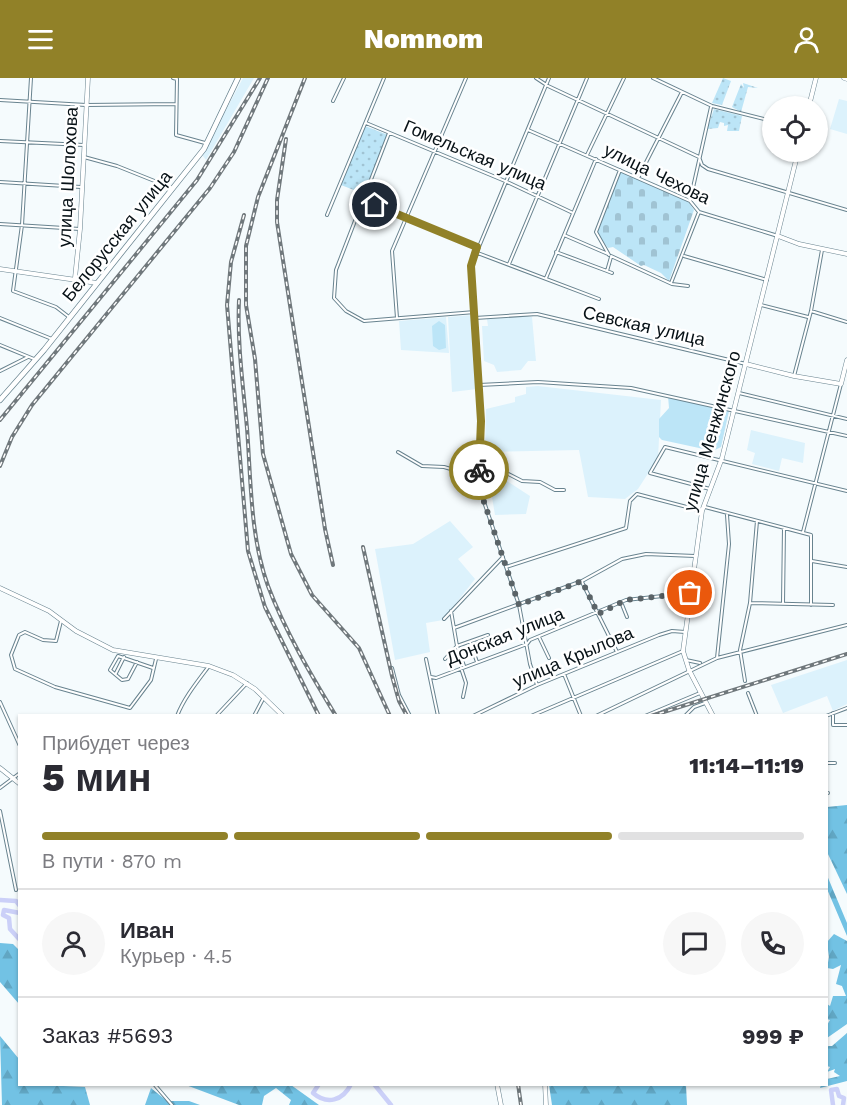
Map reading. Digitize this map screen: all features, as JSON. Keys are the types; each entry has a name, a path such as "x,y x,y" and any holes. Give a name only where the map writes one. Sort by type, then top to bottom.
{"main road":[{"name":"Белорусская улица","path":"0,400 98,284 208,144 238,78"}],"street":[{"path":"31,78 22,225 13,292 56,307 70,318"},
{"name":"улица Шолохова","path":"75,278 80,230 88,78"},
{"path":"173,78 177,79 176,135 208,144"},
{"path":"333,101 344,78"},
{"path":"327,215 384,78"},
{"path":"397,318 391,255 466,78"},
{"path":"536,78 699,157 702,165 708,169 847,210"},
{"path":"537,685 532,676 519,605 480,490 478,477 481,421 471,266 549,78"},
{"path":"509,264 587,78"},
{"path":"587,155 624,78"},
{"path":"653,78 712,106 762,118"},
{"path":"812,96 816,78"},
{"path":"638,178 682,92"},
{"path":"0,100 86,105 176,104"},
{"path":"690,201 712,106"},
{"name":"Гомельская улица","path":"366,123 505,181 573,213"},
{"name":"улица Чехова","path":"527,129 690,201 699,212 822,250 847,254"},
{"path":"389,133 336,270 333,292 336,303 364,321 475,312"},
{"path":"0,141 85,146"},
{"path":"84,156 117,166 172,188"},
{"path":"546,279 596,159"},
{"name":"улица Менжинского","path":"712,714 688,670 683,651 695,556 703,509 721,460 735,410 796,162"},
{"path":"607,271 610,256 596,232 620,170"},
{"path":"0,182 82,188"},
{"path":"363,200 477,247"},
{"path":"670,283 684,256 699,212"},
{"path":"0,224 80,230"},
{"path":"564,235 670,283 688,286"},
{"path":"794,376 811,311 822,250"},
{"name":"Севская улица","path":"475,252 599,299"},
{"path":"556,252 612,273"},
{"path":"684,256 767,280"},
{"path":"0,269 75,278 98,284"},
{"path":"761,305 808,318"},
{"path":"811,311 847,322"},
{"name":"Севская улица","path":"476,318 537,315 794,376 841,384"},
{"path":"0,318 52,339"},
{"path":"0,345 36,359"},
{"path":"0,371 28,357"},
{"path":"802,532 841,384 845,377 847,360"},
{"path":"479,385 538,382 631,387 847,436"},
{"path":"739,393 847,418"},
{"path":"710,489 650,472 665,447 847,491"},
{"path":"398,452 426,467 444,467 478,477"},
{"path":"479,459 522,482 540,482 555,490 564,489"},
{"path":"506,567 626,528 630,501 637,494 727,513 802,532 813,537 812,605"},
{"path":"717,658 729,544 727,513"},
{"path":"745,681 740,650 750,603 757,521"},
{"path":"783,604 784,528"},
{"path":"454,628 582,581 632,556 664,553 695,556"},
{"path":"444,620 503,557"},
{"path":"812,561 847,567"},
{"path":"582,581 617,652"},
{"path":"0,588 62,619 76,631 110,648 209,666 246,683 281,714"},
{"name":"Донская улица","path":"431,677 436,678 527,644 621,602 690,593"},
{"path":"621,602 627,617"},
{"path":"750,603 833,605"},
{"path":"451,611 466,683 463,697"},
{"path":"62,619 56,640 43,640 25,632 19,635 11,655 15,669 55,687 130,708 151,680 156,658"},
{"path":"600,714 703,663 740,650 847,625"},
{"name":"улица Крылова","path":"477,714 537,685 617,652 672,631 685,632"},
{"path":"445,658 457,646 488,635"},
{"path":"539,637 549,658"},
{"path":"470,642 477,662"},
{"path":"535,714 683,651"},
{"path":"116,673 110,670 117,656 153,669"},
{"path":"124,657 115,677 122,680 128,679 137,662"},
{"path":"684,658 693,663 703,663"},
{"path":"426,659 438,714"},
{"path":"178,714 187,702 191,689 209,666"},
{"path":"392,668 399,695 409,714"},
{"path":"564,674 580,714"},
{"path":"218,714 246,683"},
{"path":"650,714 700,693"},
{"path":"748,693 756,714"},
{"path":"255,714 264,697"},
{"path":"0,702 18,742"},
{"path":"687,714 694,707 705,703"},
{"path":"828,715 847,708"},
{"path":"833,713 832,725 847,725"},
{"path":"828,763 835,763"},
{"path":"0,768 18,782"},
{"path":"0,788 11,777 18,774"},
{"path":"0,811 16,890"},
{"path":"156,1086 172,1105"},
{"path":"497,1086 501,1105"},
{"path":"545,1086 546,1105"}],"shaded area":[{"path":"243,78 254,78 206,160 202,155"},
{"path":"839,99 847,101 847,134 830,129"},
{"path":"472,315 477,389 452,392 448,317"},
{"path":"446,317 449,353 401,350 399,321"},
{"path":"532,317 536,361 528,361 521,370 497,372 494,365 484,361 482,326 488,326 487,319"},
{"path":"538,386 661,400 658,458 638,489 625,499 588,497 579,450 485,452 486,409 515,402 515,397 526,394 526,387"},
{"path":"751,430 805,443 803,463 782,458 779,471 752,464 755,453 747,450"},
{"path":"490,470 530,496 526,514 495,515 488,473"},
{"path":"450,521 473,547 458,559 475,579 443,620 426,623 430,652 395,660 375,549 413,544"},
{"path":"847,660 847,704 833,711 827,696 783,713 771,685"}],"green space":[{"path":"723,78 731,81 722,105 712,103"},
{"path":"743,83 758,88 748,87 741,112 732,107 741,84 744,88"},
{"path":"714,109 742,116 739,131 727,131 728,125 724,126 724,123 720,122 718,128 707,129"},
{"path":"365,126 388,135 364,194 341,185"},
{"path":"620,171 688,201 694,210 669,281 661,273 644,265 641,266 613,247 608,248 597,233"},
{"path":"439,321 445,325 446,348 439,350 433,346 432,326"},
{"path":"668,396 729,411 721,447 713,451 662,440 659,437 659,419 669,408"},
{"path":"847,805 847,894 828,854 828,807"},
{"path":"828,878 847,923 847,936 828,891"},
{"path":"834,934 847,941 847,1024 828,1037 830,1020 828,1019 828,1005 830,1006 833,996 846,996 842,986 836,984 841,965 833,969 828,968 828,941"},
{"path":"0,943 13,944 18,949 18,1003 0,982"},
{"path":"847,1033 847,1081 828,1086 828,1079 840,1076 834,1072 835,1069 828,1072 830,1067 828,1066 828,1046 832,1046"},
{"path":"0,1036 18,1058 18,1086 85,1087 90,1105 2,1105"},
{"path":"189,1086 292,1086 319,1105 289,1105 291,1100 276,1088 264,1096 262,1105 239,1105"},
{"path":"549,1086 686,1086 687,1105 552,1105"},
{"path":"151,1088 167,1101 189,1101 200,1105 145,1105"}],"waterway":[{"path":"0,900 16,901 18,904"},
{"path":"18,913 4,910 3,915 9,918 10,929 18,938"},
{"path":"318,1086 313,1093 329,1100 344,1094 350,1086"},
{"path":"376,1086 391,1105"},
{"path":"833,1105 831,1090 837,1089 839,1096 844,1098 843,1105"}],"railway":[{"path":"0,420 197,180 260,78"},
{"path":"0,466 12,437 32,405 210,188 234,152 268,78"},
{"path":"305,78 258,197 246,246 246,305 255,359 263,454 291,554 312,595 359,648 389,714"},
{"path":"286,139 277,200 277,222 325,529 333,565"},
{"path":"244,215 231,262 227,305 248,551 265,607 318,714"},
{"path":"239,300 240,348 252,508 262,567 290,636 335,714"},
{"path":"363,547 392,676 399,701 406,714"},
{"path":"657,714 847,654"},
{"path":"518,1086 521,1105"}],"way so far":[{"path":"479,470 480,490 519,605 582,581 598,614 626,600 690,593"}],"route":[{"path":"375,205 477,247 471,266 481,421 479,470"}]}
